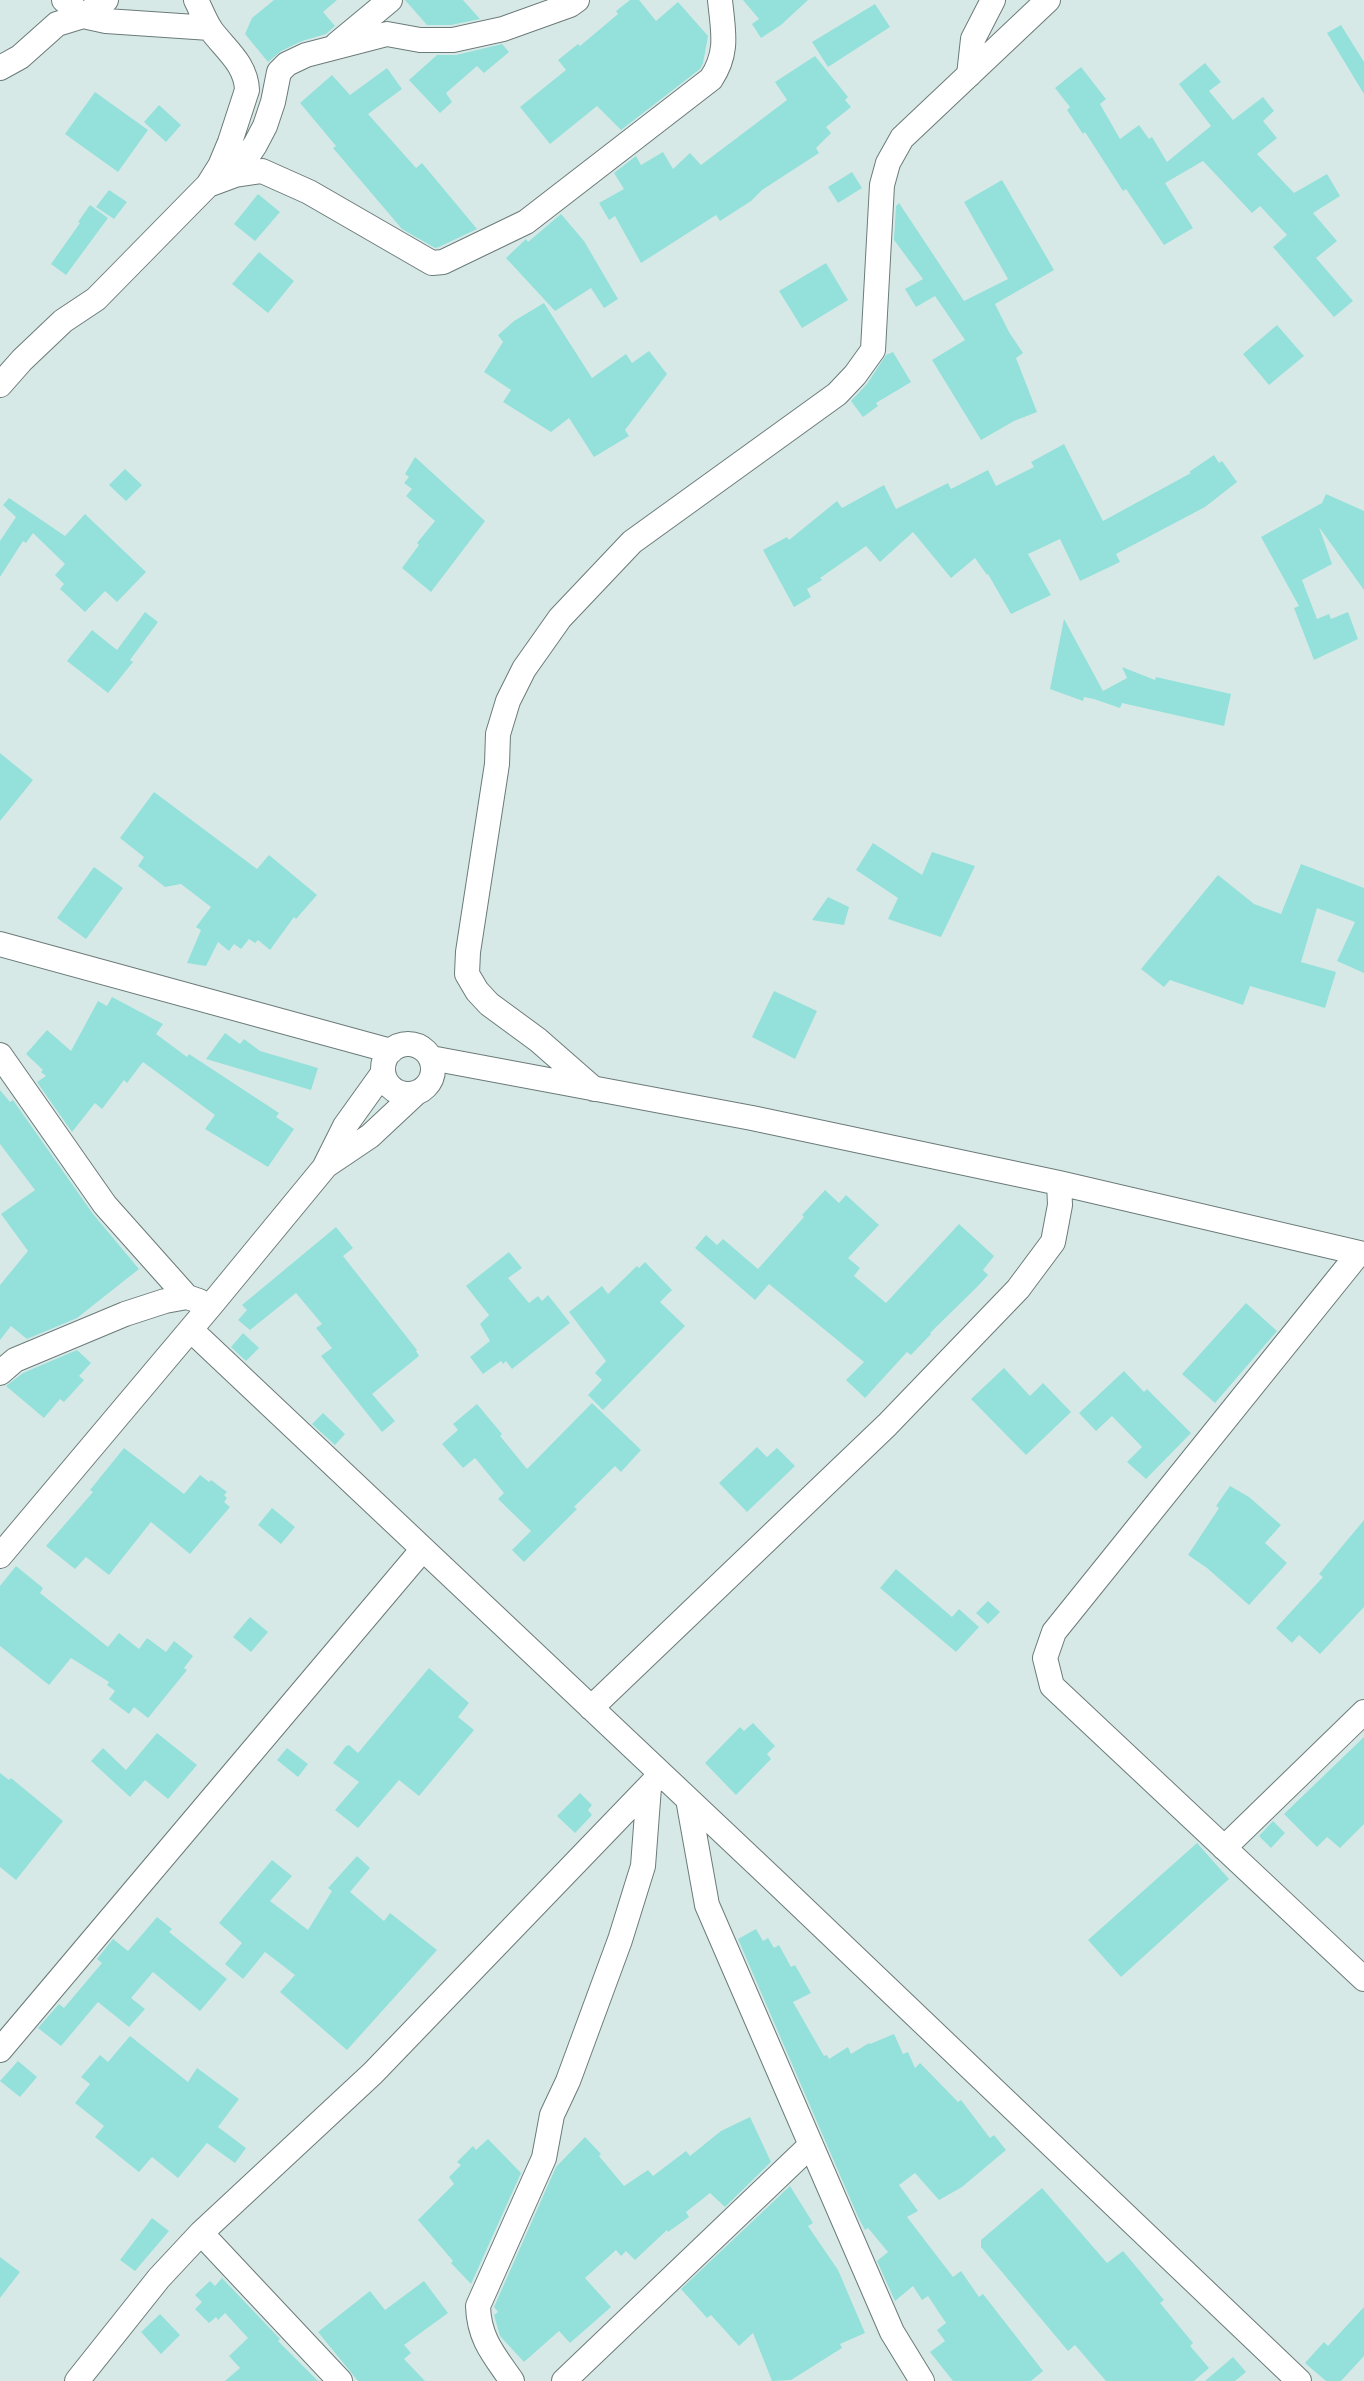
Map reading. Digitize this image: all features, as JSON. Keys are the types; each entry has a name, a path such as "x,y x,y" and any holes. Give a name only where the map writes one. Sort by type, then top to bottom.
{"street":[{"path":"64,0 83,16 106,21 210,28"},
{"path":"0,68 20,57 57,24 83,16 106,0"},
{"path":"0,385 22,360 64,321 96,299 208,185 220,166 247,90 246,77 238,62 210,28 196,0"},
{"path":"334,46 390,0"},
{"path":"235,175 256,145 265,126 279,72 287,64 334,46 387,34 421,40 453,40 503,29 570,5 577,0"},
{"path":"208,185 235,175 262,171 309,192 432,263 443,262 526,222 711,79 719,66 724,48 720,0"},
{"path":"970,75 972,39 993,0"},
{"path":"594,1089 538,1040 489,1004 467,974 468,952 497,764 498,734 508,701 524,669 560,618 632,542 837,394 855,375 873,350 882,185 888,163 902,138 1048,0"},
{"path":"0,944 387,1062"},
{"path":"0,1556 324,1168 345,1126 397,1046 413,1044 426,1052 431,1058 433,1075 424,1089 416,1093 370,1136 324,1168"},
{"path":"0,1055 105,1205 187,1297"},
{"path":"431,1058 752,1118 1059,1183 1362,1254 1054,1632 1045,1658 1052,1686 1364,1979"},
{"path":"387,1062 391,1088 407,1094 416,1093"},
{"path":"591,1707 887,1425 1018,1289 1053,1241 1060,1205 1059,1183"},
{"path":"0,1373 15,1360 125,1314 187,1297 212,1304"},
{"path":"191,1330 591,1707 655,1781 688,1799 1299,2381"},
{"path":"0,2050 423,1549"},
{"path":"1224,1848 1364,1712"},
{"path":"78,2381 159,2278 201,2233 373,2073 655,1781"},
{"path":"512,2381 483,2340 478,2306 544,2158 552,2115 568,2081 620,1940 643,1866 655,1781"},
{"path":"688,1799 707,1905 892,2332 922,2381"},
{"path":"564,2381 811,2145"},
{"path":"201,2233 340,2381"}],"building":[{"path":"274,0 337,0 323,12 335,26 326,34 281,51 268,62 245,34 252,18"},
{"path":"405,0 463,0 480,19 451,25 427,25"},
{"path":"630,0 639,0 656,21 678,2 708,36 700,69 621,130 597,106 550,144 520,107 566,70 558,60 578,44 580,46 618,14 616,11"},
{"path":"743,0 808,0 781,25 761,38 752,24 759,19"},
{"path":"875,4 890,27 828,67 812,42"},
{"path":"1341,25 1364,62 1364,94 1327,33"},
{"path":"502,44 509,52 484,73 477,66 446,93 452,102 440,113 409,80 437,55 456,55"},
{"path":"815,56 848,97 845,100 851,107 826,127 831,133 816,148 819,153 720,221 716,215 641,263 615,216 609,220 599,203 624,189 614,173 636,156 641,165 663,152 673,169 690,153 701,165 787,100 775,82"},
{"path":"1205,63 1221,82 1209,91 1233,120 1263,97 1274,111 1263,121 1277,138 1257,154 1294,193 1327,174 1340,196 1313,213 1337,241 1316,258 1353,301 1334,317 1273,247 1287,235 1260,206 1252,213 1203,161 1165,183 1193,228 1164,245 1126,189 1123,191 1085,132 1083,134 1067,110 1070,107 1055,88 1081,67 1106,99 1100,104 1120,139 1139,125 1149,139 1152,137 1167,162 1211,126 1179,84"},
{"path":"387,68 402,89 368,114 416,168 422,163 477,229 439,247 435,248 402,229 333,148 336,146 300,103 332,75 350,95"},
{"path":"95,92 148,130 118,172 65,134"},
{"path":"159,105 181,125 166,142 144,122"},
{"path":"852,172 862,188 838,203 828,187"},
{"path":"1002,180 1054,270 995,304 1023,353 1016,358 1037,412 1014,421 981,440 932,360 965,340 935,296 916,307 905,289 923,279 894,240 896,206 899,203 964,301 1008,279 964,202"},
{"path":"109,190 127,202 114,219 96,207"},
{"path":"258,194 280,212 255,241 234,224"},
{"path":"90,205 108,218 66,275 51,264"},
{"path":"561,214 584,241 618,299 604,308 591,288 555,311 506,258 526,239 528,242"},
{"path":"259,252 294,281 268,313 232,284"},
{"path":"826,263 848,300 802,328 779,291"},
{"path":"544,303 592,378 626,354 632,363 649,351 667,374 625,430 629,436 594,457 569,418 551,432 503,402 511,390 484,372 503,342 498,335 514,321"},
{"path":"1277,325 1304,356 1269,385 1243,354"},
{"path":"893,352 911,382 876,403 878,406 863,417 851,401 867,384 886,355"},
{"path":"1064,444 1103,521 1191,473 1189,472 1214,455 1219,463 1222,461 1237,482 1205,507 1116,554 1120,562 1080,581 1060,539 1028,554 1051,595 1011,614 988,574 975,558 951,578 913,532 880,562 866,546 807,589 811,597 794,607 763,550 787,537 789,540 837,501 842,508 884,485 896,509 948,483 951,489 988,470 996,486 1034,467 1031,462"},
{"path":"415,457 485,521 431,592 402,568 435,521 406,496 412,489 404,483 409,477 405,474"},
{"path":"125,469 142,485 126,501 109,485"},
{"path":"1326,494 1364,511 1364,590 1319,527 1332,564 1302,580 1317,619 1329,614 1331,619 1348,612 1358,639 1314,660 1294,608 1299,606 1261,537 1322,503"},
{"path":"9,498 65,536 85,514 146,572 117,602 105,591 85,612 60,589 64,584 55,575 65,564 33,533 26,543 23,541 0,577 0,541 16,517 3,505"},
{"path":"145,612 158,622 130,660 133,662 108,693 67,661 92,630 117,650"},
{"path":"1064,619 1103,691 1127,678 1122,667 1155,680 1156,677 1231,694 1224,726 1122,703 1120,708 1084,697 1083,701 1050,689"},
{"path":"0,753 33,780 0,821"},
{"path":"154,792 257,869 269,855 317,895 296,919 294,917 270,950 258,940 255,943 249,939 241,949 234,944 229,951 218,942 206,966 187,963 201,930 196,927 211,907 181,884 165,887 138,866 144,857 120,838"},
{"path":"873,843 922,875 932,852 975,866 941,937 888,919 898,898 856,870"},
{"path":"1301,864 1364,888 1364,973 1337,961 1355,922 1317,908 1301,962 1336,972 1325,1008 1250,986 1243,1005 1170,980 1164,987 1141,969 1218,875 1254,904 1281,914"},
{"path":"94,867 123,888 86,939 57,918"},
{"path":"828,897 849,907 844,925 812,920"},
{"path":"774,991 817,1011 795,1059 752,1037"},
{"path":"112,997 163,1024 156,1034 187,1057 189,1054 279,1113 276,1117 294,1129 268,1167 205,1129 215,1115 143,1062 127,1083 124,1080 102,1109 95,1103 72,1132 37,1082 46,1076 41,1072 43,1070 26,1054 47,1030 71,1051 98,1001 107,1006"},
{"path":"225,1033 240,1044 244,1039 260,1051 318,1068 311,1090 206,1059"},
{"path":"0,1090 10,1102 13,1100 93,1214 139,1269 77,1318 27,1339 11,1326 0,1340 0,1285 28,1251 1,1214 35,1190 0,1144"},
{"path":"825,1190 839,1203 846,1195 879,1225 848,1258 860,1268 854,1276 886,1303 959,1224 994,1256 983,1270 988,1275 911,1355 907,1352 865,1398 846,1380 864,1362 769,1284 755,1300 695,1248 706,1235 717,1245 723,1239 758,1269"},
{"path":"336,1227 353,1248 343,1256 419,1356 372,1394 395,1421 382,1432 321,1356 332,1348 316,1328 322,1324 296,1293 250,1330 238,1320 247,1310 242,1305"},
{"path":"509,1252 522,1268 508,1278 529,1303 538,1296 542,1301 548,1295 570,1323 512,1369 506,1361 503,1364 501,1361 483,1374 470,1357 490,1341 480,1324 489,1315 466,1286"},
{"path":"645,1262 672,1290 660,1302 685,1326 603,1410 588,1395 602,1380 595,1373 606,1361 569,1312 602,1286 608,1294 637,1266 639,1268"},
{"path":"1246,1303 1277,1331 1215,1403 1182,1374"},
{"path":"243,1333 259,1348 246,1361 231,1347"},
{"path":"77,1350 91,1363 79,1376 84,1380 64,1402 60,1399 44,1418 6,1386 23,1373"},
{"path":"1004,1368 1030,1396 1043,1383 1071,1412 1026,1455 971,1399"},
{"path":"1124,1371 1144,1392 1147,1389 1191,1433 1146,1479 1127,1462 1142,1447 1112,1416 1096,1431 1079,1413"},
{"path":"592,1403 641,1450 621,1472 615,1466 524,1562 512,1550 531,1531 498,1499 504,1493 475,1458 463,1468 442,1444 458,1430 453,1424 477,1404 527,1469"},
{"path":"323,1413 345,1434 335,1445 312,1424"},
{"path":"757,1447 767,1457 777,1448 795,1466 747,1512 719,1483"},
{"path":"124,1448 184,1494 200,1475 209,1482 211,1480 227,1492 224,1502 230,1507 190,1554 151,1522 109,1575 86,1557 75,1569 46,1546 93,1492 90,1490"},
{"path":"1230,1486 1249,1497 1281,1525 1265,1543 1287,1563 1249,1605 1188,1555"},
{"path":"272,1508 295,1527 281,1544 258,1525"},
{"path":"1364,1520 1364,1607 1320,1654 1299,1635 1292,1643 1276,1628 1323,1577 1319,1574"},
{"path":"16,1566 43,1588 40,1593 108,1647 119,1633 139,1649 147,1638 166,1652 174,1641 193,1656 184,1668 187,1670 148,1718 134,1707 129,1714 109,1699 115,1691 107,1685 109,1682 71,1658 49,1685 0,1646 0,1586"},
{"path":"896,1569 952,1617 959,1609 979,1627 956,1652 880,1588"},
{"path":"988,1601 1000,1612 988,1624 976,1613"},
{"path":"250,1617 268,1632 251,1652 233,1637"},
{"path":"429,1668 469,1703 458,1717 474,1730 419,1796 399,1780 358,1828 335,1810 359,1782 333,1763 346,1746 349,1745 358,1753"},
{"path":"753,1723 775,1746 767,1754 771,1759 736,1795 705,1763 740,1727 744,1731"},
{"path":"157,1733 197,1765 168,1799 145,1780 130,1797 91,1761 103,1748 126,1770"},
{"path":"1364,1737 1364,1824 1340,1848 1327,1837 1317,1847 1284,1814"},
{"path":"287,1748 308,1764 298,1777 277,1760"},
{"path":"0,1773 9,1780 11,1778 63,1821 16,1880 0,1867"},
{"path":"580,1793 592,1805 588,1810 592,1815 575,1833 557,1816"},
{"path":"1273,1821 1285,1833 1271,1848 1259,1836"},
{"path":"1197,1843 1229,1879 1121,1977 1088,1940"},
{"path":"357,1856 370,1868 350,1892 384,1921 390,1913 437,1950 347,2050 280,1992 295,1975 265,1952 243,1979 225,1964 242,1943 219,1923 272,1860 292,1876 270,1901 308,1930 332,1891 328,1888"},
{"path":"157,1917 172,1929 169,1932 227,1979 200,2011 153,1972 131,1998 145,2009 129,2027 98,2002 61,2046 38,2028 59,2004 64,2008 102,1963 97,1959 113,1939 128,1951"},
{"path":"756,1929 763,1941 768,1938 774,1948 779,1945 791,1967 795,1965 811,1993 793,2002 824,2056 827,2055 829,2059 848,2047 851,2054 869,2043 894,2034 903,2054 908,2052 915,2068 920,2063 958,2102 961,2100 990,2138 994,2135 1006,2150 962,2187 939,2200 915,2173 899,2185 918,2211 907,2217 953,2277 961,2271 979,2297 983,2294 1043,2371 1031,2381 953,2381 930,2352 945,2341 937,2330 946,2323 928,2296 922,2300 913,2286 895,2301 877,2261 888,2252 868,2228 865,2230 859,2219 738,1939"},
{"path":"130,2036 188,2082 197,2068 239,2099 218,2127 246,2148 235,2163 207,2143 178,2178 152,2157 139,2172 95,2137 104,2126 75,2103 90,2084 81,2077 100,2055 108,2062"},
{"path":"18,2061 37,2077 20,2097 0,2081"},
{"path":"750,2117 771,2162 725,2207 710,2193 686,2212 689,2217 668,2232 667,2230 635,2260 626,2251 621,2256 616,2250 585,2278 611,2307 570,2343 559,2331 524,2362 500,2336 494,2315 498,2312 494,2307 556,2167 585,2137 624,2186 648,2170 653,2176 686,2151 690,2156 721,2131"},
{"path":"488,2139 521,2173 471,2284 418,2220 454,2184 449,2177 461,2165 457,2162 473,2146 476,2150"},
{"path":"790,2186 813,2223 808,2226 838,2270 865,2333 840,2344 842,2348 791,2380 772,2381 753,2333 739,2346 711,2315 707,2318 681,2289"},
{"path":"1042,2188 1107,2263 1123,2251 1164,2300 1160,2303 1193,2343 1190,2346 1209,2368 1194,2381 1106,2381 1075,2345 1068,2351 981,2247 981,2240"},
{"path":"152,2218 169,2231 135,2271 120,2260"},
{"path":"0,2257 20,2272 0,2298"},
{"path":"222,2278 318,2381 225,2381 240,2368 229,2356 248,2338 225,2313 218,2320 216,2317 209,2323 195,2309 202,2302 195,2295 210,2281 215,2286"},
{"path":"424,2281 448,2313 404,2345 411,2353 404,2359 425,2381 358,2381 318,2332 370,2291 385,2310"},
{"path":"1364,2307 1364,2356 1341,2381 1326,2381 1305,2363 1324,2342 1328,2346"},
{"path":"160,2314 180,2335 161,2354 141,2332"},
{"path":"1233,2357 1246,2372 1235,2381 1205,2381"}]}
